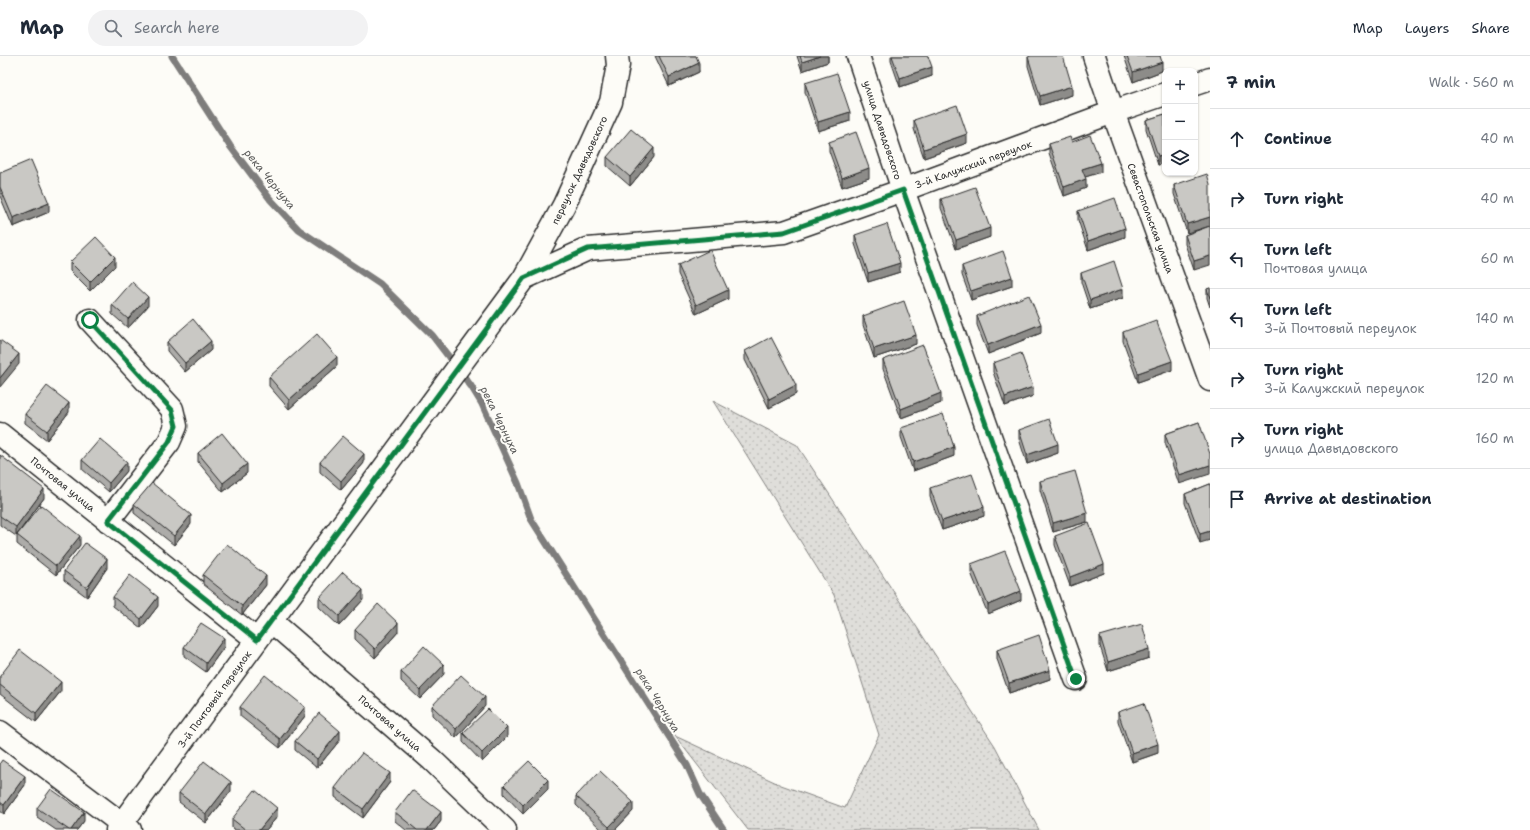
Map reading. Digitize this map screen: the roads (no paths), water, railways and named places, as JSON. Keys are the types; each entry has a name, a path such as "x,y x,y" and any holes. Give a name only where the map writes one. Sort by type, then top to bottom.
{"street":[{"name":"переулок Давыдовского","path":"524,278 564,205 611,102 618,66 617,56"},
{"name":"улица Давыдовского","path":"858,56 903,190 1076,679"},
{"name":"Севастопольская улица","path":"1094,56 1210,380"},
{"path":"1198,83 1210,79"},
{"name":"3-й Калужский переулок","path":"524,278 588,249 784,232 1162,95"},
{"name":"3-й Почтовый переулок","path":"123,828 257,640 524,278"},
{"path":"90,320 172,410 176,426 169,442 108,521"},
{"name":"Почтовая улица","path":"0,434 257,640"},
{"name":"Почтовая улица","path":"271,621 432,760 505,830"},
{"path":"0,732 123,828"}],"waterway":[{"name":"река Чернуха","path":"172,56 230,146 270,199 299,230 380,284 432,335 471,386 482,404 518,483 531,519 687,765 700,794 724,830"}]}
